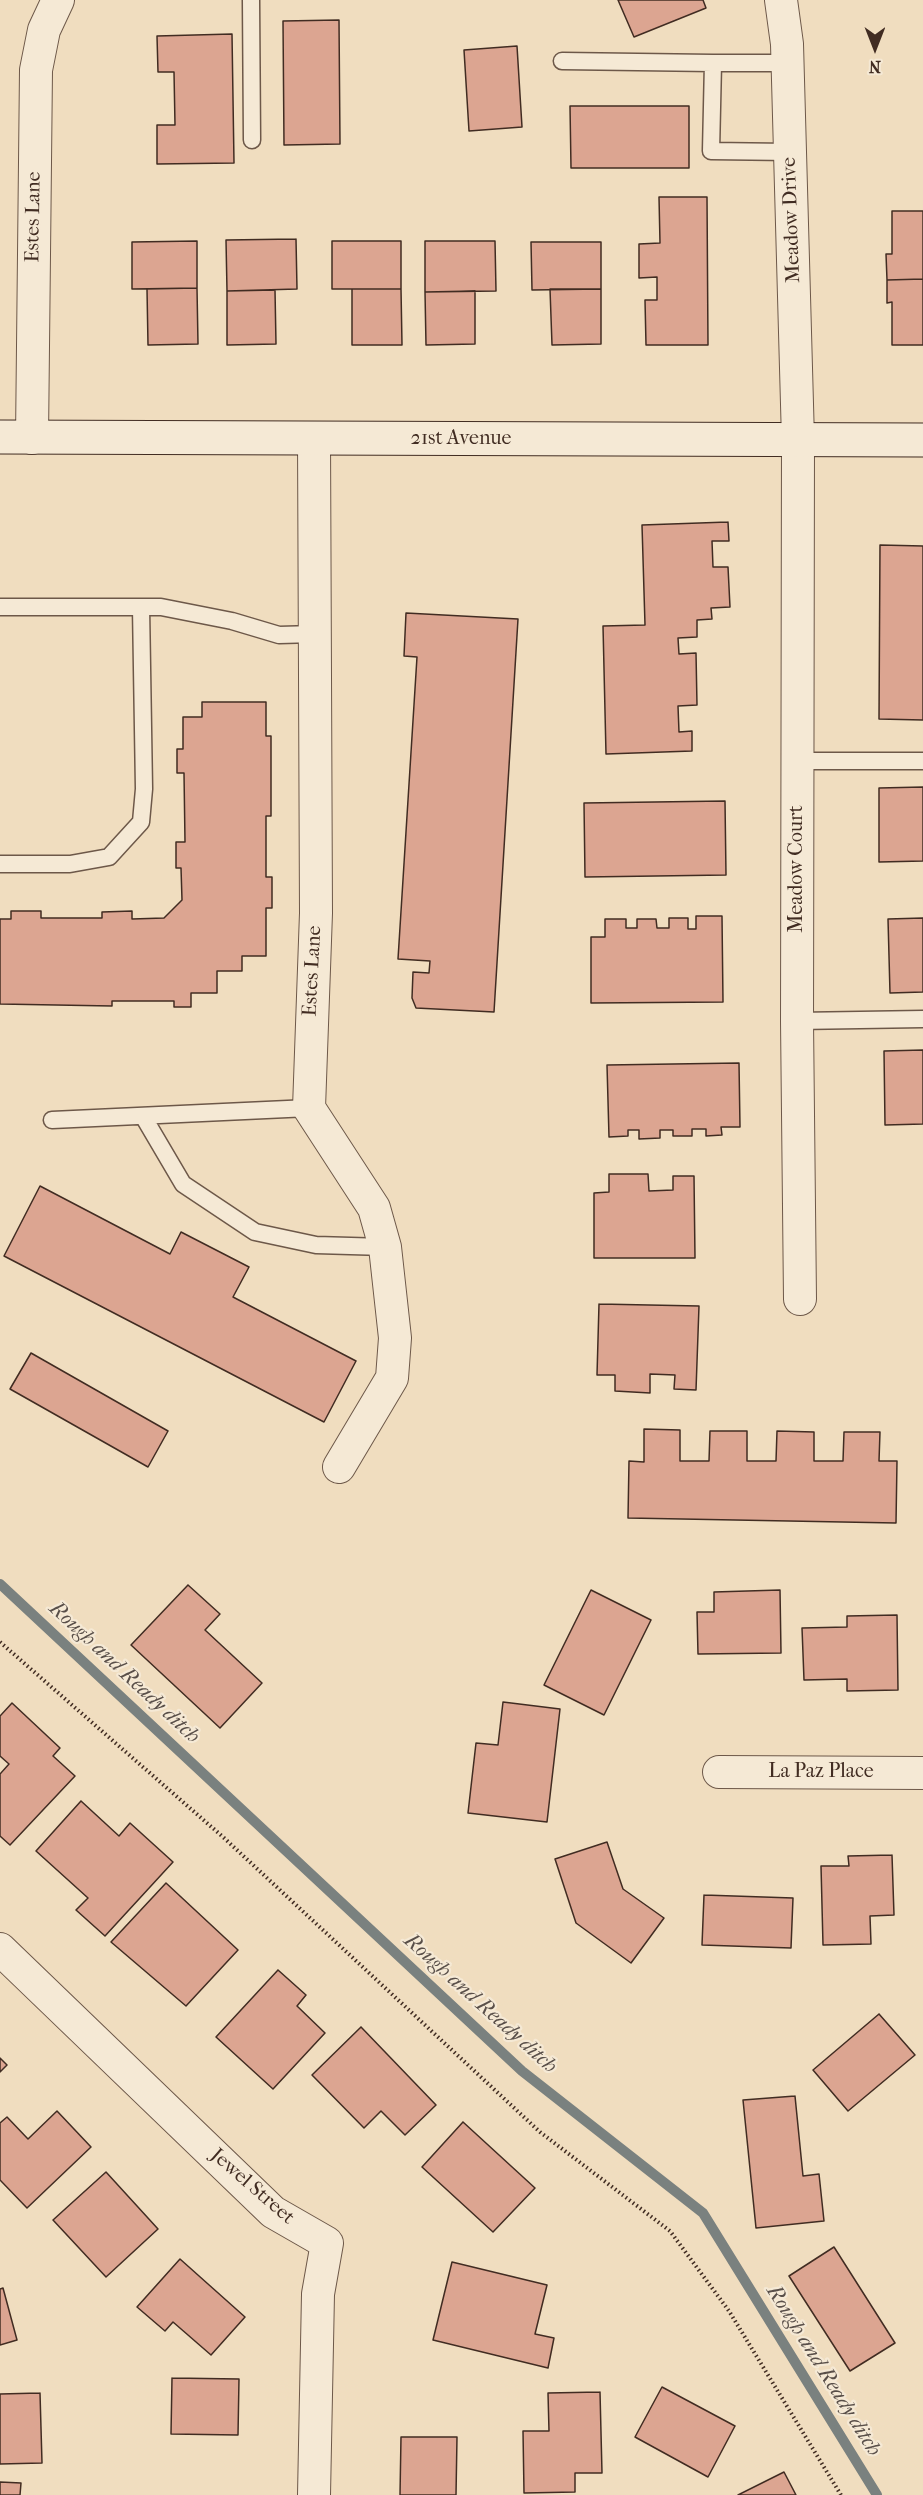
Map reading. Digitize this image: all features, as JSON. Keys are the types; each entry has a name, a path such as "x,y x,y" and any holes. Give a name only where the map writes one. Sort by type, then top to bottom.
{"street":[{"name":"Estes Lane","path":"32,438 36,70 44,30 58,0"},
{"name":"Meadow Drive","path":"781,0 788,63 798,440"},
{"name":"21st Avenue","path":"0,437 923,440"},
{"name":"Estes Lane","path":"309,1108 316,913 314,438"},
{"name":"Meadow Court","path":"798,440 797,1021 800,1299"},
{"path":"309,1108 374,1208 385,1247 395,1338 392,1378 339,1467"},
{"name":"La Paz Place","path":"719,1772 923,1773"},
{"name":"Jewel Street","path":"0,1949 273,2212 327,2243 318,2294 314,2495"}],"lane":[{"path":"251,0 252,140"},
{"path":"562,61 788,63"},
{"path":"712,63 711,151 790,152"},
{"path":"0,606 161,606 279,635 315,634"},
{"path":"0,864 70,864 109,857 141,822 144,701 141,606"},
{"path":"797,761 923,761"},
{"path":"797,1021 923,1018"},
{"path":"51,1120 309,1108"},
{"path":"143,1116 183,1184 255,1232 316,1245 385,1247"}],"path":[{"path":"0,1642 224,1838 540,2132 670,2230 729,2311 841,2495"}],"building":[{"path":"618,0 703,0 706,8 634,37"},
{"path":"339,20 340,144 284,145 283,21"},
{"path":"232,34 234,163 157,164 157,125 175,125 174,72 158,72 157,36"},
{"path":"517,46 522,127 469,131 464,50"},
{"path":"570,106 689,106 689,168 571,168"},
{"path":"659,197 707,197 708,345 646,345 645,300 657,300 657,277 639,278 639,244 660,243"},
{"path":"892,211 923,211 923,279 887,280 886,254 892,254"},
{"path":"296,239 297,289 227,291 226,240"},
{"path":"197,241 197,288 132,289 132,242"},
{"path":"332,241 401,241 401,289 332,289"},
{"path":"425,241 495,241 496,291 425,292"},
{"path":"531,242 601,242 601,289 532,290"},
{"path":"923,279 923,345 892,345 892,302 887,303 887,280"},
{"path":"197,288 198,344 148,345 147,289"},
{"path":"352,289 401,289 402,345 352,345"},
{"path":"550,289 601,289 601,344 552,345"},
{"path":"275,290 276,344 227,345 227,291"},
{"path":"475,291 475,344 426,345 425,292"},
{"path":"728,522 729,541 712,541 713,567 728,567 730,607 711,608 712,619 697,620 697,637 678,638 679,654 696,653 697,705 678,706 679,732 692,731 692,751 606,754 603,626 645,625 642,525"},
{"path":"880,545 923,546 923,720 879,719"},
{"path":"406,613 518,619 494,1012 416,1008 412,998 413,972 429,973 430,961 398,959 417,657 404,656"},
{"path":"202,702 266,702 266,736 271,736 271,816 266,816 266,877 272,877 272,908 266,908 266,956 242,956 242,971 217,971 217,993 191,993 191,1007 174,1007 174,1001 112,1001 112,1006 0,1004 0,919 11,919 11,911 41,911 41,918 102,918 102,912 132,911 132,919 164,918 182,900 181,868 176,868 176,842 185,842 184,773 177,773 177,749 183,749 183,717 202,717"},
{"path":"923,787 923,861 879,862 879,788"},
{"path":"725,801 726,875 585,877 584,803"},
{"path":"696,916 722,916 723,1002 591,1003 591,937 605,937 605,919 626,919 626,928 637,928 637,919 656,919 657,928 669,928 669,918 688,918 688,929 696,929"},
{"path":"923,918 923,992 890,993 888,919"},
{"path":"923,1050 923,1124 885,1125 884,1051"},
{"path":"739,1063 740,1127 721,1127 722,1135 706,1136 706,1129 692,1129 692,1136 673,1136 673,1130 660,1130 660,1138 639,1139 639,1130 628,1130 628,1136 609,1137 607,1065"},
{"path":"609,1174 648,1174 649,1191 673,1190 673,1176 694,1176 695,1258 594,1258 594,1193 609,1192"},
{"path":"40,1186 170,1254 181,1232 249,1267 233,1297 356,1361 324,1422 4,1256"},
{"path":"599,1304 699,1306 696,1390 674,1389 675,1375 650,1374 650,1393 615,1391 615,1375 597,1375"},
{"path":"31,1353 168,1431 148,1467 10,1389"},
{"path":"644,1429 680,1430 680,1461 709,1461 710,1431 747,1431 747,1461 776,1461 777,1431 814,1432 814,1461 843,1461 844,1432 880,1432 879,1461 897,1461 896,1523 628,1518 629,1461 644,1462"},
{"path":"188,1585 220,1614 205,1630 262,1683 220,1728 131,1645"},
{"path":"591,1590 651,1620 604,1715 544,1685"},
{"path":"780,1590 781,1653 698,1654 697,1612 714,1612 714,1592"},
{"path":"897,1615 898,1690 847,1691 847,1679 804,1680 802,1628 847,1627 847,1616"},
{"path":"503,1702 560,1709 547,1822 468,1813 476,1743 498,1745"},
{"path":"12,1703 60,1748 53,1756 75,1776 10,1845 0,1836 0,1774 9,1764 0,1756 0,1716"},
{"path":"81,1801 119,1836 130,1823 173,1862 105,1936 76,1910 88,1898 36,1851"},
{"path":"607,1842 623,1889 664,1918 631,1963 576,1923 555,1859"},
{"path":"892,1855 894,1915 870,1916 871,1944 823,1945 821,1866 849,1866 848,1856"},
{"path":"166,1883 238,1950 186,2006 111,1942"},
{"path":"704,1895 793,1898 791,1948 702,1945"},
{"path":"278,1970 306,1995 297,2006 325,2033 273,2089 216,2037"},
{"path":"879,2014 915,2055 848,2111 813,2070"},
{"path":"361,2027 436,2105 405,2135 381,2111 364,2128 312,2075"},
{"path":"0,2058 7,2065 0,2072"},
{"path":"795,2096 803,2176 819,2174 824,2221 756,2228 743,2100"},
{"path":"57,2111 91,2147 27,2208 0,2180 0,2123 7,2117 28,2139"},
{"path":"463,2122 535,2188 493,2232 422,2167"},
{"path":"106,2172 158,2229 106,2277 53,2220"},
{"path":"834,2247 895,2343 850,2371 789,2276"},
{"path":"180,2259 245,2317 211,2355 173,2322 165,2331 137,2307"},
{"path":"452,2262 547,2285 535,2334 554,2338 548,2368 433,2340"},
{"path":"3,2288 17,2340 0,2345 0,2289"},
{"path":"172,2378 239,2379 238,2435 171,2434"},
{"path":"662,2387 735,2426 708,2477 635,2437"},
{"path":"600,2392 602,2473 575,2473 575,2492 524,2493 523,2431 549,2431 548,2393"},
{"path":"40,2393 42,2463 0,2464 0,2394"},
{"path":"401,2437 457,2437 456,2495 400,2495"},
{"path":"784,2472 796,2495 738,2495"},
{"path":"0,2482 21,2483 20,2495 0,2495"}],"waterway":[{"name":"Rough and Ready ditch","path":"0,1584 522,2071 703,2213 877,2495"}]}
